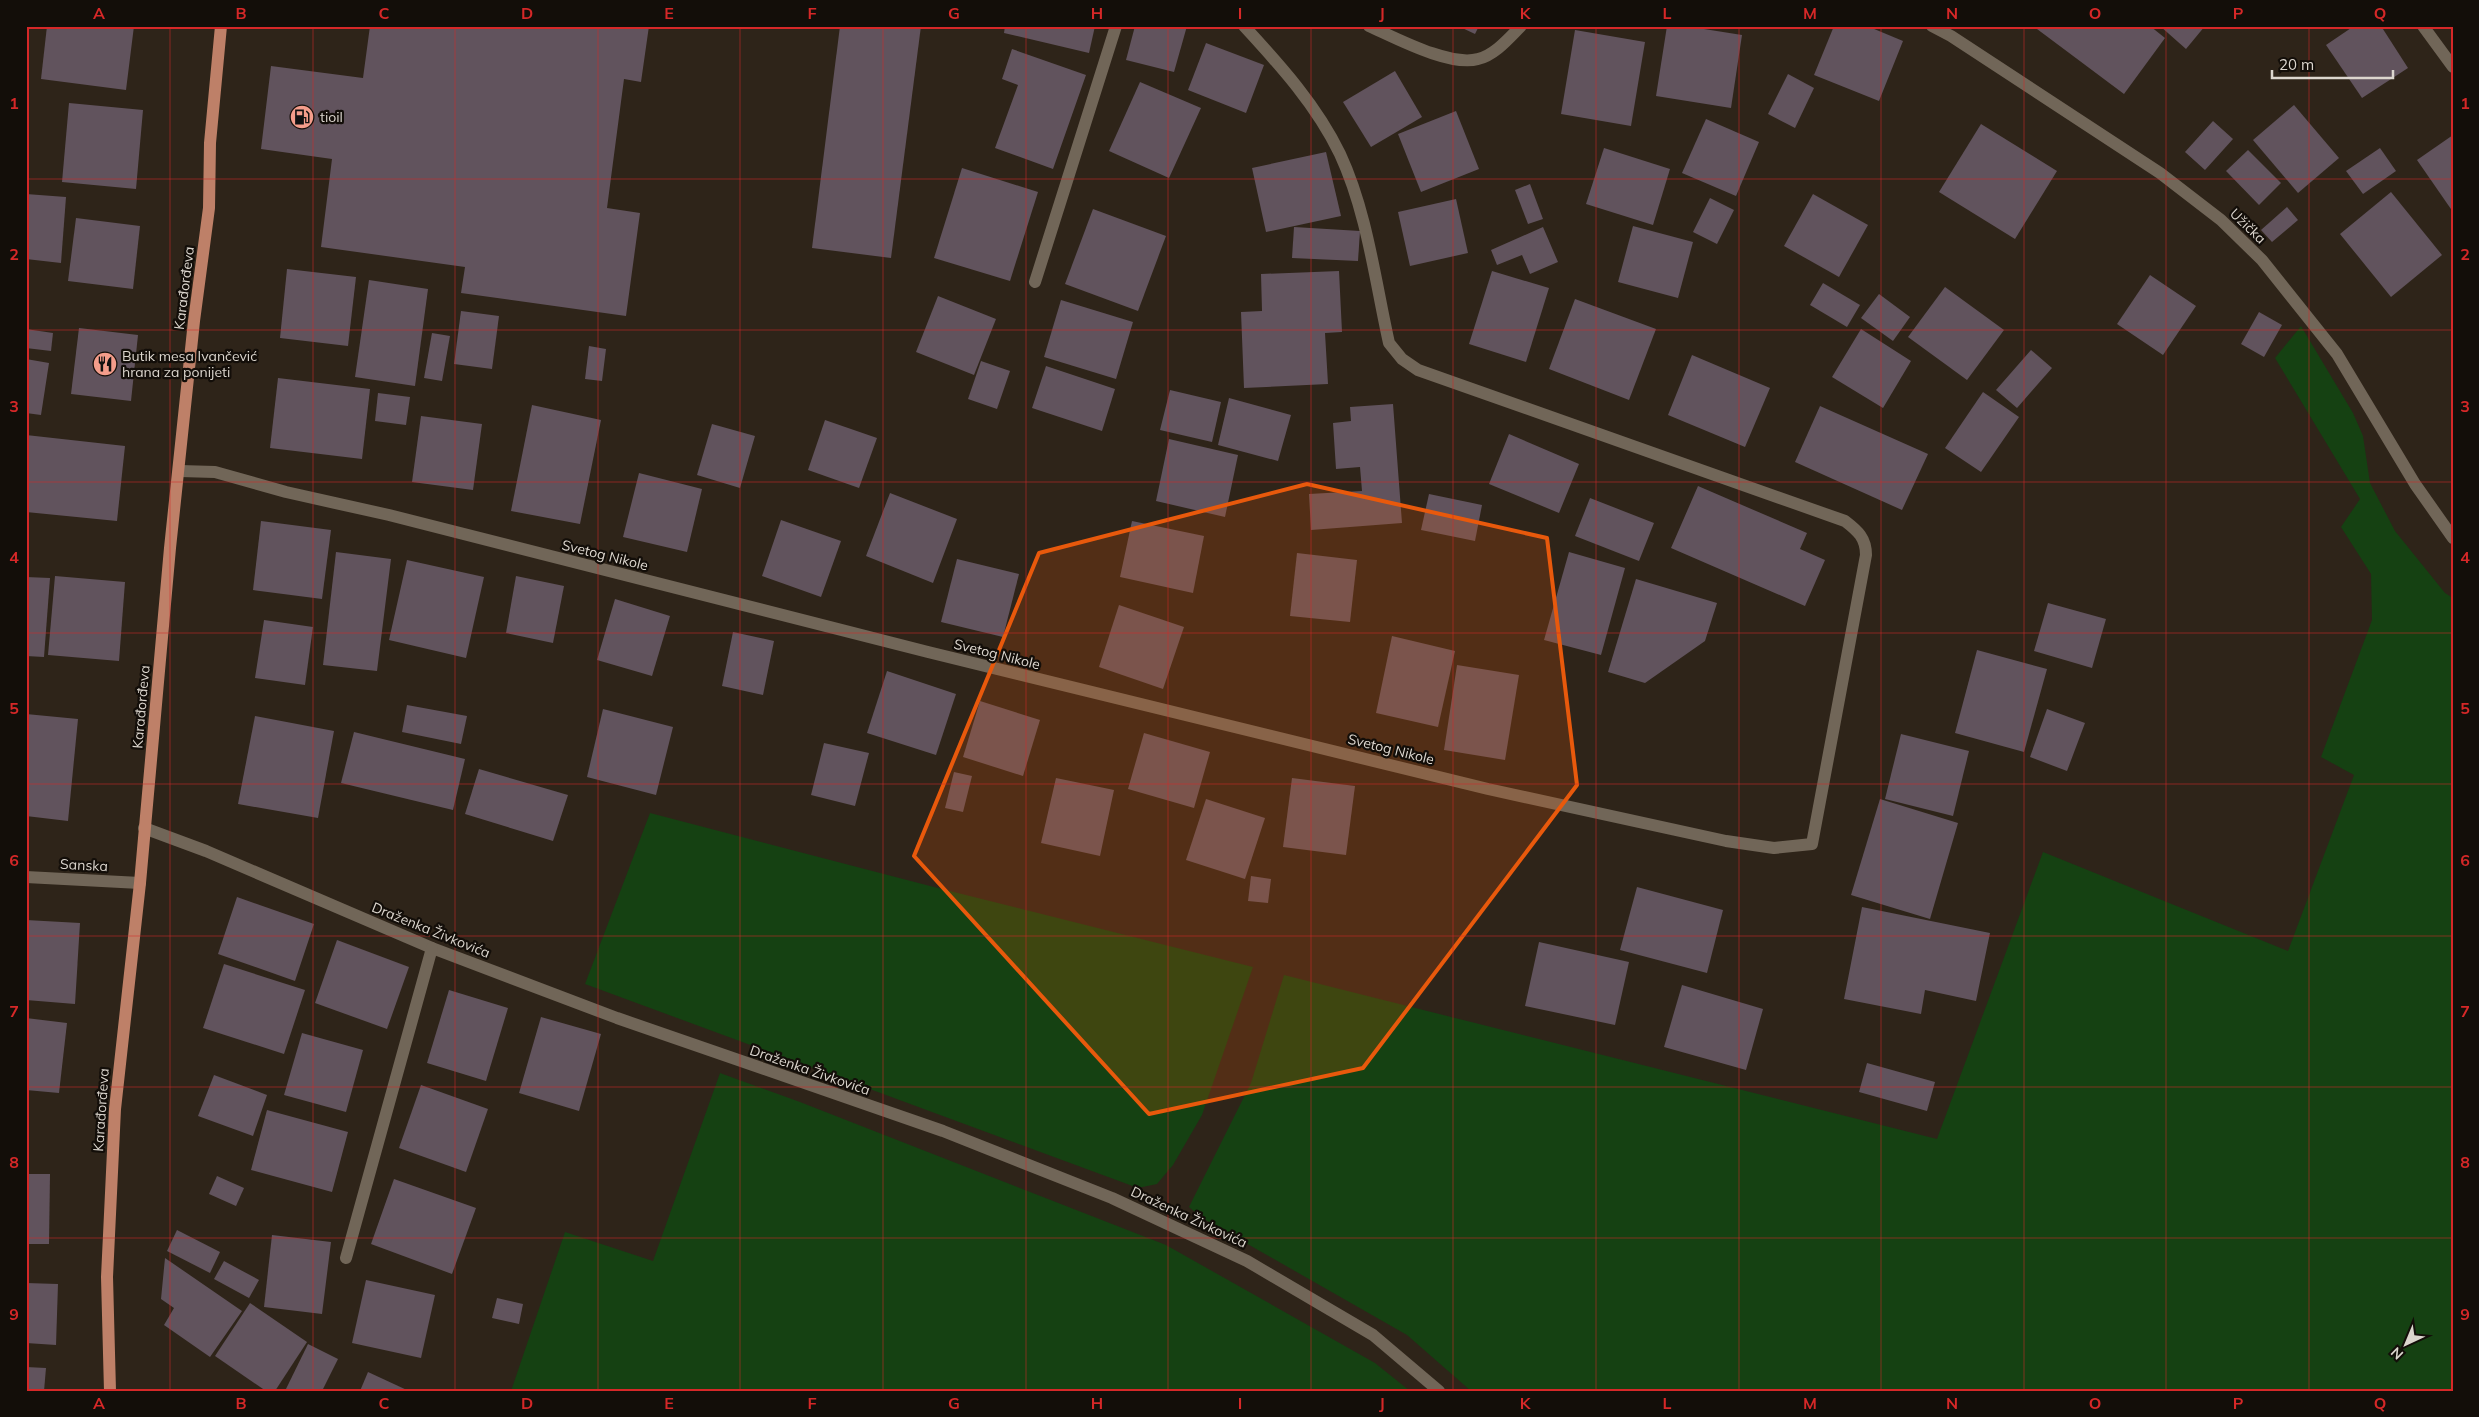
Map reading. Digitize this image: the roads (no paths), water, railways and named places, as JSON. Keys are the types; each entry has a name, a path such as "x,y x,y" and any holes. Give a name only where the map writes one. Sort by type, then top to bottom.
{"main road":[{"name":"Karađorđeva","path":"110,1391 107,1277 115,1109 140,883 194,321 209,208 210,143 221,26"}],"street":[{"path":"1035,282 1116,26"},
{"name":"Svetog Nikole","path":"180,471 215,472 286,492 389,515 928,652 1488,789 1726,841 1774,848 1812,844 1866,555 1866,544 1858,531 1845,521 1418,370 1402,359 1389,342 1357,198 1339,153 1297,85 1244,26"},
{"path":"1369,26 1447,57 1469,61 1487,55 1520,26"},
{"name":"Užička","path":"1932,26 1951,36 2105,135 2160,173 2228,227 2262,260 2336,354 2415,484 2453,538"},
{"path":"2423,26 2453,67"},
{"name":"Draženka Živkovića","path":"144,828 206,852 432,948 617,1018 943,1131 1121,1202 1247,1262 1373,1335 1439,1391"},
{"name":"Sanska","path":"26,877 140,883"},
{"path":"346,1258 432,948"}],"place":[{"name":"tioil","path":"302,117"},
{"name":"Butik mesa Ivančević hrana za ponijeti","path":"105,364"}]}
